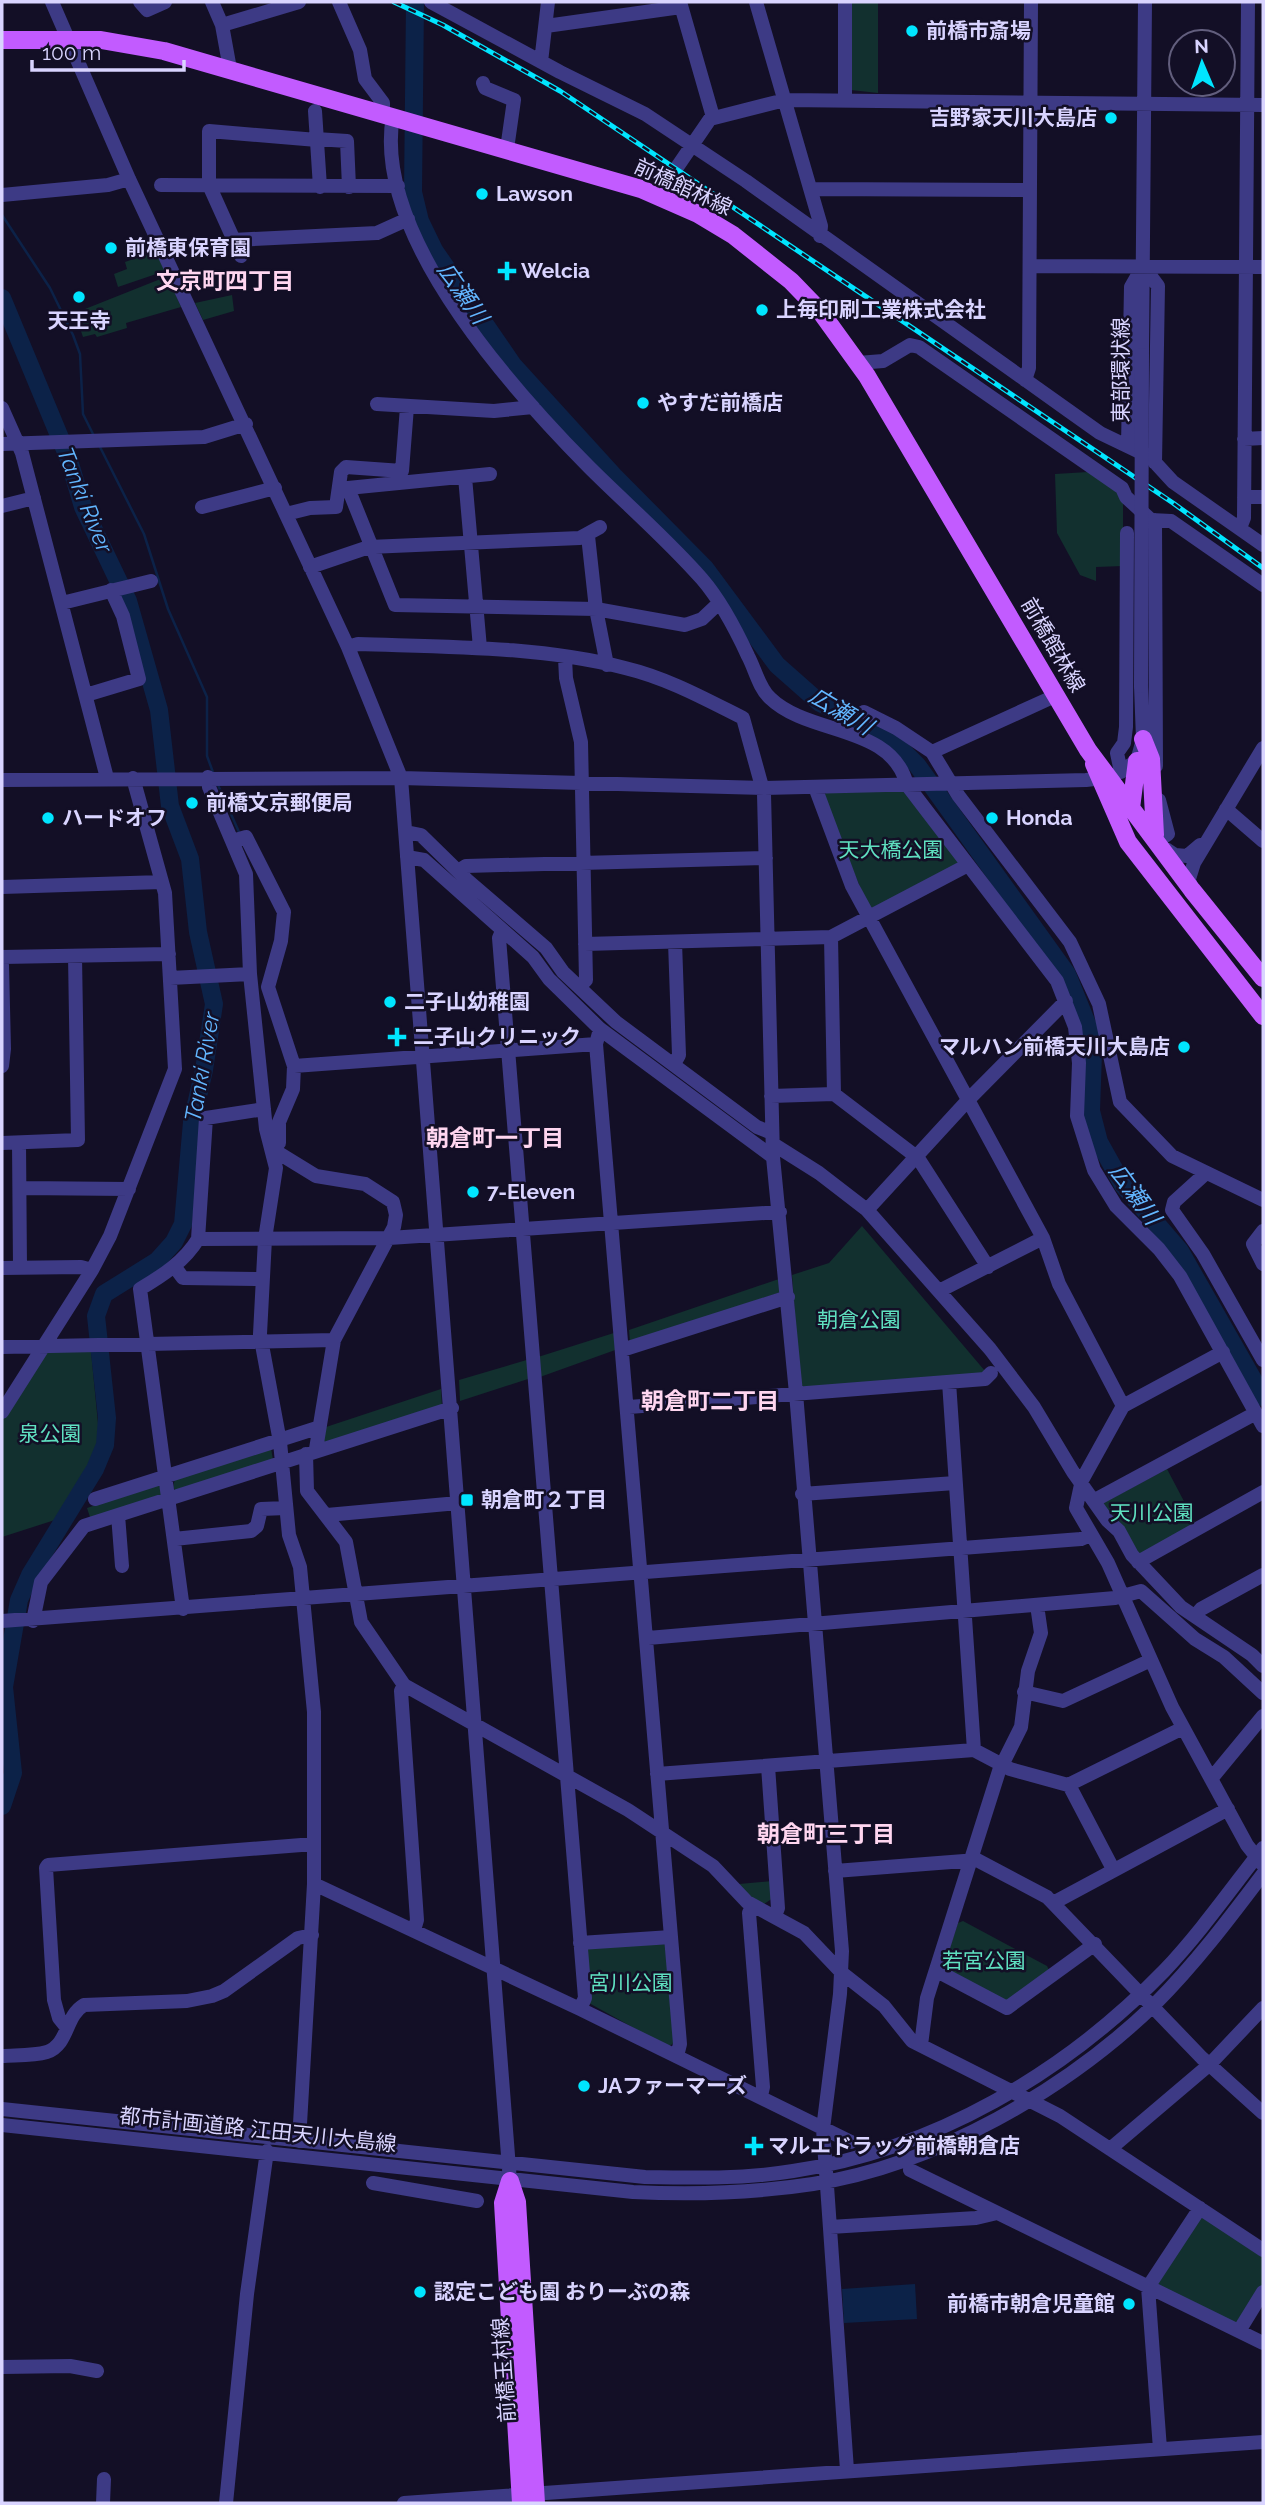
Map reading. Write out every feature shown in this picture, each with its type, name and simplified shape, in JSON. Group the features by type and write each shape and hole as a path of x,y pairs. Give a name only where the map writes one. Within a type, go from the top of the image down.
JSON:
{"main road":[{"name":"前橋館林線","path":"2,40 128,43 230,69 507,149 658,195 718,225 771,263 820,311 858,363 1105,777 1131,805 1192,890 1263,978"},
{"path":"1143,739 1151,759 1152,822 1159,842"},
{"path":"1137,761 1131,805 1134,837 1175,900"},
{"name":"前橋館林線","path":"1105,777 1128,842 1263,1016"},
{"name":"前橋玉村線","path":"510,2172 517,2202 528,2500"}],"street":[{"path":"52,2 129,179 246,424 348,647 401,778 510,2172"},
{"path":"140,2 147,10 165,2"},
{"path":"212,2 222,26 230,69"},
{"path":"222,26 299,2"},
{"path":"340,2 360,50 365,79 394,117 391,156 398,186 420,249 441,285 533,407 703,580 719,603 771,699 813,724 860,737 885,751 900,764 968,865 1049,970 1066,1001 1077,1040 1078,1126 1094,1170 1116,1206 1174,1267 1263,1426"},
{"path":"430,2 645,114 1100,433 1128,445 1155,463 1173,482 1263,545"},
{"path":"541,62 548,2"},
{"path":"757,2 821,226 820,236"},
{"path":"845,2 845,99"},
{"path":"1025,380 1029,368 1031,2"},
{"name":"東部環状線","path":"1137,761 1143,739 1141,686 1145,2"},
{"path":"1240,528 1244,518 1248,2"},
{"path":"546,26 680,4 713,117"},
{"path":"483,83 485,88 519,101 507,149"},
{"path":"658,195 713,117 786,100 1263,105"},
{"path":"315,111 320,187"},
{"path":"241,256 209,185 209,131 347,141 349,187"},
{"path":"2,195 108,186 129,179"},
{"path":"161,185 398,186"},
{"path":"811,189 1030,190"},
{"path":"233,240 377,233 408,219"},
{"path":"1030,266 1263,267"},
{"path":"1128,445 1130,287 1143,266"},
{"path":"1143,266 1158,286 1155,463"},
{"path":"858,363 883,361 910,345 919,347 1122,488 1126,497 1151,520 1171,521 1263,585"},
{"path":"377,404 494,411 533,407"},
{"path":"286,514 310,508 336,507 341,472 346,467 402,471 407,407"},
{"path":"2,408 19,443 107,778"},
{"path":"2,444 204,437 246,424"},
{"path":"1244,439 1263,439"},
{"path":"490,474 348,488 369,547 395,605 596,609 685,625 702,619 719,603"},
{"path":"465,477 480,648"},
{"path":"202,507 275,488"},
{"path":"1244,497 1263,497"},
{"path":"2,506 34,498"},
{"path":"1155,520 1156,777 1168,834 1159,842 1187,856 1208,837"},
{"path":"310,567 369,547 594,532 596,609 607,665"},
{"path":"1105,777 1124,743 1126,727 1127,533"},
{"path":"62,603 151,581"},
{"path":"86,695 139,679 123,616 111,590"},
{"path":"348,647 358,644 480,648 607,665 663,680 743,718 764,788 773,1145 788,1297 842,1973 823,2129 847,2470"},
{"path":"565,658 565,678 580,734 586,980 580,986"},
{"path":"932,752 1055,696"},
{"path":"864,712 896,728 932,752 949,784 1076,952 1099,1004 1120,1102 1168,1152 1263,1200"},
{"path":"1192,890 1189,874 1208,837 1263,748"},
{"path":"2,780 401,778 764,788 1105,777 1137,761"},
{"path":"208,777 246,874 250,974 264,1109 274,1133"},
{"path":"2,1412 92,1270 110,1236 175,1069 162,882 133,778"},
{"path":"816,787 852,886 1043,1238 1059,1284 1123,1406"},
{"path":"1226,809 1263,841"},
{"path":"406,832 421,835 546,948 563,972 616,1022 757,1127 773,1145"},
{"path":"232,841 246,837 283,907 281,941 268,992 294,1066 294,1083 274,1133 272,1149 276,1168 265,1239 262,1342 280,1442 289,1535 300,1567 305,1600 314,1718 314,1884 299,2141"},
{"path":"407,857 424,860 533,957 549,979 600,1029 819,1173 867,1210 990,1349 1034,1407 1073,1472 1082,1480 1138,1562 1175,1602 1263,1666"},
{"path":"458,871 466,866 766,859"},
{"path":"585,944 831,937 968,865"},
{"path":"2,887 162,882"},
{"path":"502,931 499,937 585,1998 580,2009"},
{"path":"831,937 834,1094"},
{"path":"674,1064 678,1055 675,942"},
{"path":"2,957 169,954"},
{"path":"2,1143 73,1142 79,1137 75,956"},
{"path":"2,965 5,1049 2,1066"},
{"path":"170,978 250,974"},
{"path":"867,1210 1066,1001"},
{"path":"600,1029 596,1044 648,1638 680,2044 677,2056"},
{"path":"294,1066 596,1044"},
{"path":"771,1096 834,1094 918,1158 988,1267"},
{"path":"183,1609 140,1289 174,1266 191,1251 198,1239 206,1118 264,1109"},
{"path":"19,1143 20,1268"},
{"path":"272,1149 316,1176 365,1184 391,1199 396,1219 389,1238 334,1340 324,1412 311,1452 306,1487 346,1542 361,1622 404,1685 476,1723 663,1832 713,1866 753,1905 804,1933 842,1973 884,2007 908,2038 1031,2099 1263,2250"},
{"path":"1206,1172 1174,1202 1172,1210 1203,1254 1263,1360"},
{"path":"19,1188 129,1189"},
{"path":"198,1239 389,1238 780,1212"},
{"path":"1263,1231 1253,1244 1263,1264"},
{"path":"939,1291 1043,1238"},
{"path":"174,1266 183,1278 262,1279"},
{"path":"2,1268 81,1267 92,1270"},
{"path":"622,1350 788,1297"},
{"path":"2,1347 334,1340"},
{"path":"510,2172 698,2178 791,2172 825,2165 926,2133 1012,2091 1063,2058 1141,1994 1189,1943 1261,1856 1228,1809 1183,1728 1150,1660 1124,1597 1076,1508 1082,1480 1123,1406 1223,1352"},
{"path":"629,1407 985,1379 991,1373"},
{"path":"949,1382 974,1751"},
{"path":"16,1622 80,1529 282,1461 452,1408"},
{"path":"1095,1500 1256,1413"},
{"path":"95,1499 317,1428"},
{"path":"802,1494 955,1483"},
{"path":"1138,1562 1263,1492"},
{"path":"327,1515 458,1503"},
{"path":"174,1539 251,1531 257,1526 261,1509 286,1508"},
{"path":"118,1515 122,1566"},
{"path":"16,1622 809,1562 1081,1539 1090,1535"},
{"path":"1195,1616 1201,1609 1263,1575"},
{"path":"648,1638 1124,1597 1138,1592 1146,1593 1181,1627 1224,1657 1263,1693"},
{"path":"920,2045 927,1998 1002,1765 1021,1727 1024,1692 1041,1633 1037,1605"},
{"path":"1024,1692 1063,1701 1150,1660"},
{"path":"404,1685 401,1691 418,1920 414,1930"},
{"path":"1211,1779 1263,1716"},
{"path":"657,1774 974,1751 1002,1765 1069,1784 1183,1728"},
{"path":"768,1766 778,1908 775,1916"},
{"path":"1069,1784 1113,1869"},
{"path":"1055,1902 1228,1809"},
{"path":"67,2028 61,2023 54,2000 46,1868 48,1865 314,1844"},
{"path":"835,1871 972,1860 982,1862 1055,1902 1209,2065 1263,2113"},
{"path":"510,2172 664,2194 738,2192 827,2181 879,2167 937,2146 1031,2099 1087,2061 1152,2006 1200,1954 1263,1874"},
{"path":"314,1884 580,2009 851,2142"},
{"path":"753,1905 749,1913 763,2087 761,2096"},
{"path":"2,2056 47,2052 60,2043 73,2014 84,2005 187,2001 220,1993 298,1938 312,1936"},
{"path":"580,1944 671,1937"},
{"path":"937,1971 1007,2008 1094,1944"},
{"path":"1110,2148 1209,2065 1263,2008"},
{"name":"都市計画道路 江田天川大島線","path":"2,2109 299,2141 510,2172"},
{"name":"都市計画道路 江田天川大島線","path":"2,2125 413,2168 510,2172"},
{"path":"226,2503 247,2294 267,2151"},
{"path":"411,2190 413,2168"},
{"path":"910,2170 1263,2343"},
{"path":"373,2183 477,2201"},
{"path":"1160,2449 1148,2287 1200,2208"},
{"path":"830,2227 976,2218 997,2213"},
{"path":"1238,2331 1263,2292"},
{"path":"2,2367 70,2366 97,2371"},
{"path":"404,2503 528,2500 847,2470 1263,2442"},
{"path":"103,2503 104,2479"}],"green space":[{"path":"852,2 878,2 878,93 851,90"},
{"path":"156,251 165,271 118,287 114,274 127,269 125,262"},
{"path":"168,276 181,307 126,323 127,328 97,337 95,334 83,337 75,313"},
{"path":"232,295 234,311 203,320 195,303"},
{"path":"1088,472 1120,494 1123,500 1123,566 1096,567 1096,581 1080,575 1057,533 1055,474"},
{"name":"天大橋公園","path":"903,791 958,861 957,867 875,910 869,908 822,797 827,792"},
{"name":"朝倉公園","path":"862,1226 985,1371 981,1374 804,1388 800,1383 792,1275 829,1263"},
{"path":"779,1279 781,1292 630,1343 629,1330"},
{"path":"617,1332 618,1349 540,1377 538,1357"},
{"name":"泉公園","path":"44,1351 91,1351 99,1434 95,1455 58,1519 2,1537 2,1420"},
{"path":"530,1359 531,1378 460,1401 459,1380"},
{"path":"441,1389 442,1407 322,1445 323,1428"},
{"path":"271,1448 273,1460 178,1492 173,1488 175,1478"},
{"name":"天川公園","path":"1167,1469 1197,1526 1142,1557 1102,1508 1103,1503"},
{"path":"158,1484 163,1493 159,1497 91,1520 87,1508"},
{"path":"772,1881 773,1898 764,1904 752,1900 739,1884"},
{"name":"若宮公園","path":"963,1921 1047,1966 1049,1970 1011,2000 1004,2001 946,1971 944,1965 958,1923"},
{"name":"宮川公園","path":"667,1944 675,2042 668,2047 589,2003 586,1950 589,1946"},
{"path":"1201,2212 1263,2254 1263,2285 1237,2326 1153,2285"}],"water":[{"path":"915,2284 917,2319 844,2323 842,2289"}],"waterway":[{"name":"広瀬川","path":"415,2 413,192 420,221 434,250 513,365 614,476 705,568 777,665 820,703 873,729 896,744 917,765 1067,974 1090,1031 1093,1053 1091,1111 1099,1142 1123,1185 1180,1251 1263,1397"},
{"path":"2,215 50,288 73,335 80,354 83,414 94,436"},
{"name":"Tanki River","path":"2,298 68,457 83,507 128,601 159,710 170,806 190,859 198,932 214,1004 204,1070 192,1122 183,1224 174,1242 157,1261 104,1294 96,1316 107,1418 105,1445 95,1469 30,1575 19,1600 4,1687 13,1773 2,1806"},
{"path":"99,445 144,534 168,609 207,697 207,756 214,775"},
{"path":"218,785 239,832"}],"railway":[{"path":"394,2 443,25 560,91 1173,503 1263,568"}],"place":[{"name":"前橋市斎場","path":"912,31"},
{"name":"吉野家天川大島店","path":"1111,118"},
{"name":"Lawson","path":"482,194"},
{"name":"前橋東保育園","path":"111,248"},
{"name":"Welcia","path":"507,271"},
{"name":"天王寺","path":"79,297"},
{"name":"上毎印刷工業株式会社","path":"762,310"},
{"name":"やすだ前橋店","path":"643,403"},
{"name":"前橋文京郵便局","path":"192,803"},
{"name":"ハードオフ","path":"48,818"},
{"name":"Honda","path":"992,818"},
{"name":"二子山幼稚園","path":"390,1002"},
{"name":"二子山クリニック","path":"397,1037"},
{"name":"マルハン前橋天川大島店","path":"1184,1047"},
{"name":"7-Eleven","path":"473,1192"},
{"name":"朝倉町２丁目","path":"467,1500"},
{"name":"JAファーマーズ","path":"584,2086"},
{"name":"マルエドラッグ前橋朝倉店","path":"754,2146"},
{"name":"認定こども園 おりーぶの森","path":"420,2292"},
{"name":"前橋市朝倉児童館","path":"1129,2304"}],"district":[{"name":"文京町四丁目","path":"225,281"},
{"name":"朝倉町一丁目","path":"495,1138"},
{"name":"朝倉町二丁目","path":"710,1401"},
{"name":"朝倉町三丁目","path":"826,1834"}]}
